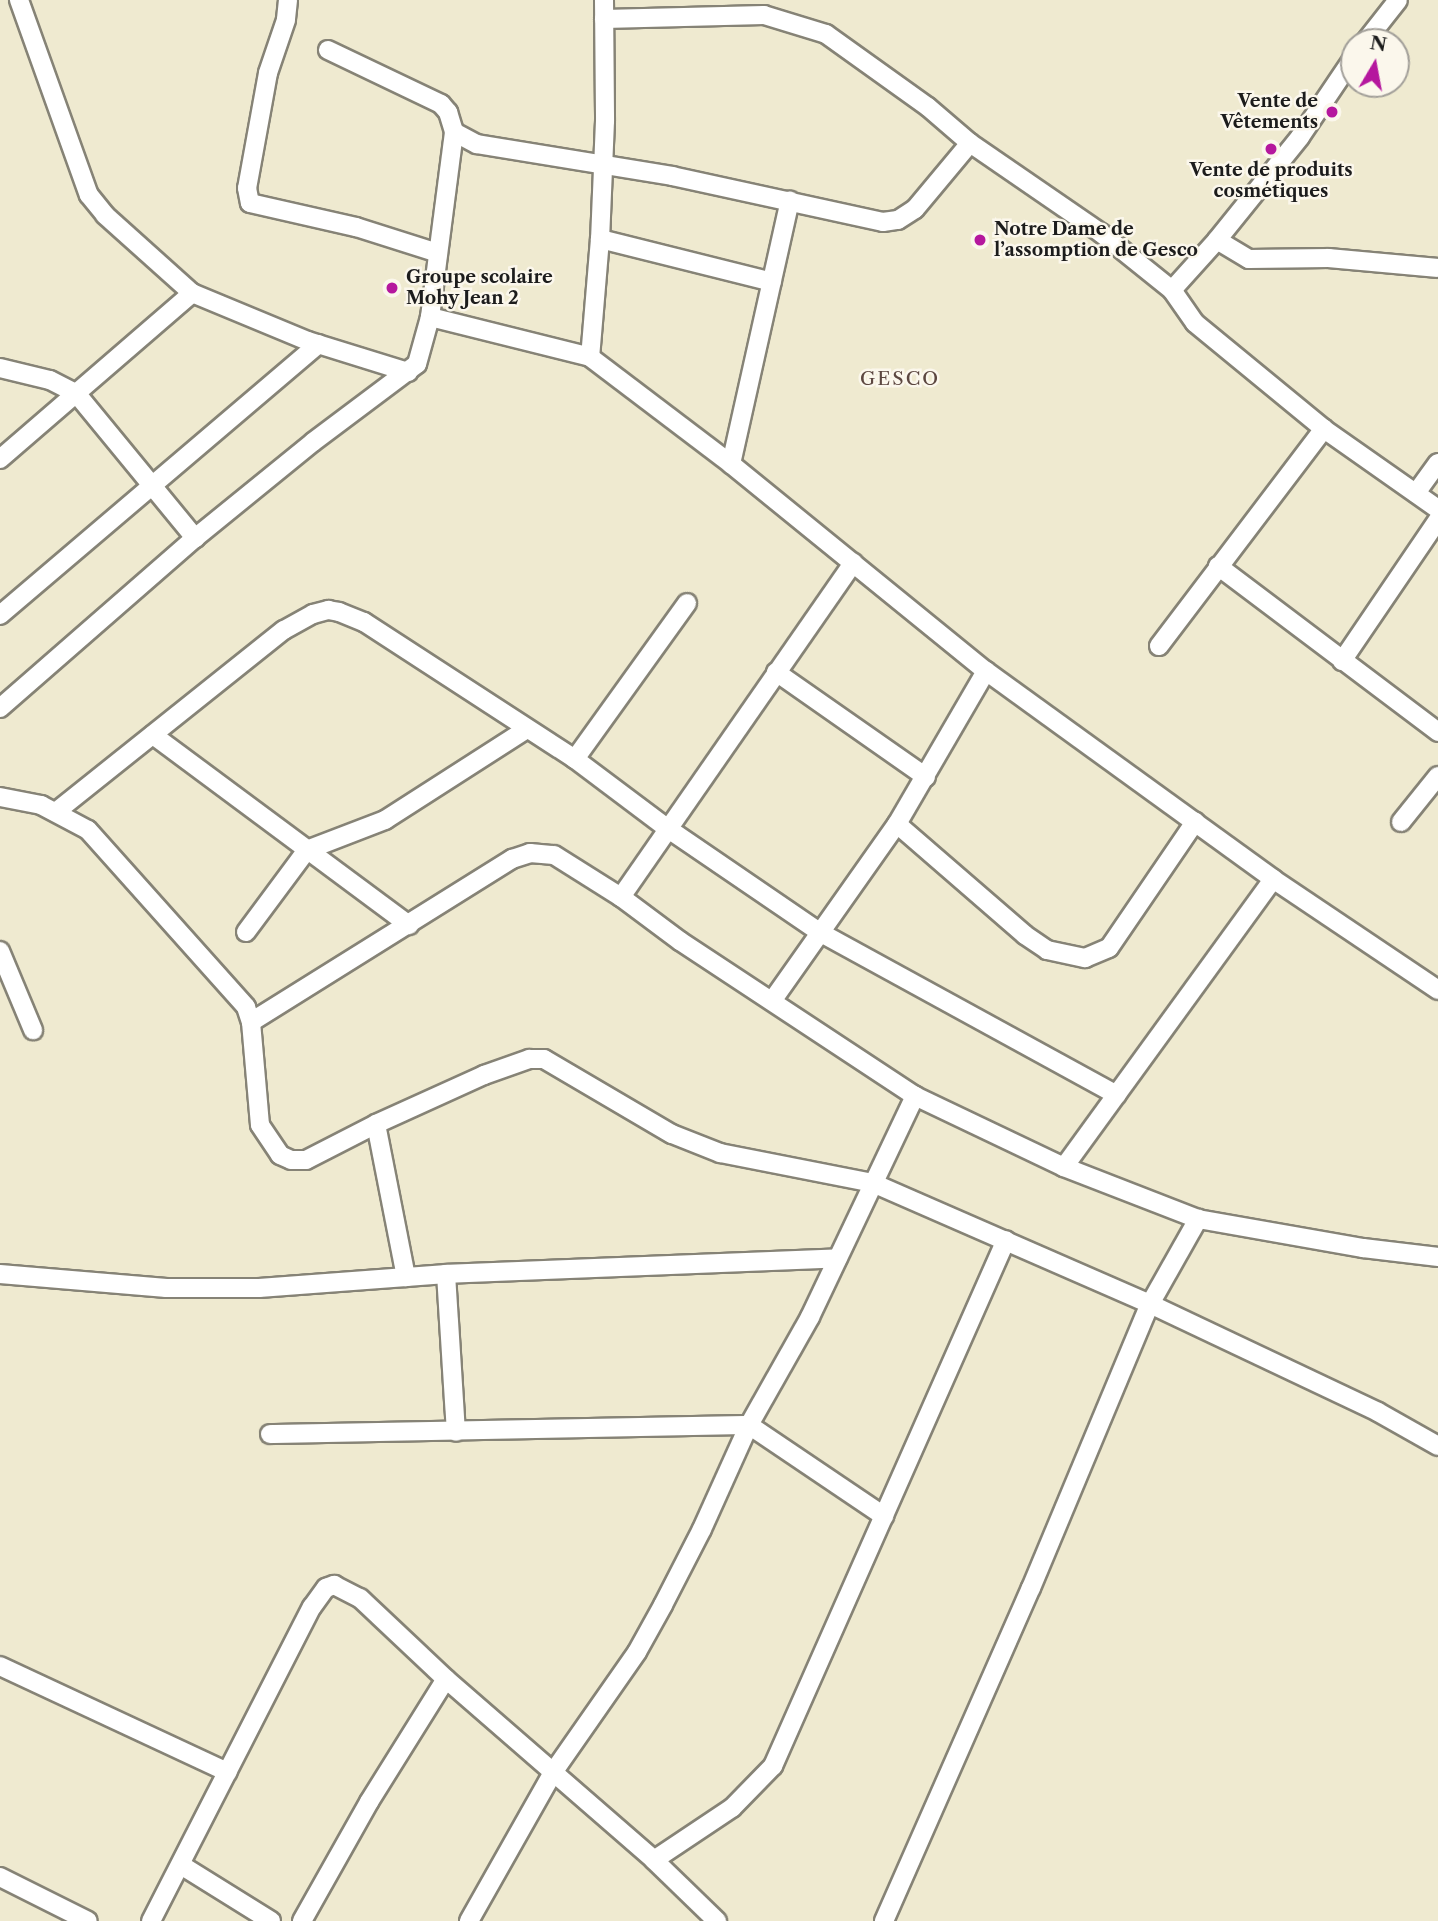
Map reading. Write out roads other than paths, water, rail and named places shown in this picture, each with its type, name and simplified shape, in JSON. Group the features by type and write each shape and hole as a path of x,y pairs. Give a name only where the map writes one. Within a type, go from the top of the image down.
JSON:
{"street":[{"path":"19,0 89,195 112,222 192,293 318,344 408,372"},
{"path":"288,0 286,20 268,73 247,188 250,203 356,227 438,253"},
{"path":"590,356 600,239 607,84 604,0"},
{"path":"1376,28 1398,0"},
{"path":"604,19 764,15 827,34 928,107 970,143 1101,233 1172,290 1195,323 1324,429 1438,509"},
{"path":"0,708 195,538 313,442 417,364 430,317 454,132 448,112 441,104 328,50"},
{"path":"1172,290 1217,240 1300,137 1340,78"},
{"path":"454,132 477,144 603,163 883,222 898,220 915,209 970,143"},
{"path":"732,464 790,201"},
{"path":"600,239 772,282"},
{"path":"1217,240 1233,253 1249,259 1329,258 1438,268"},
{"path":"0,460 192,293"},
{"path":"430,317 590,356 732,464 986,671 1273,878 1438,989"},
{"path":"0,615 154,487 318,344"},
{"path":"0,368 51,380 76,393 195,538"},
{"path":"1159,646 1324,429"},
{"path":"1416,493 1438,463"},
{"path":"1342,661 1438,520"},
{"path":"621,897 853,563"},
{"path":"1218,566 1438,732"},
{"path":"575,759 687,603"},
{"path":"57,811 284,630 313,614 328,610 364,622 575,759 667,828 821,933 1117,1095"},
{"path":"772,1001 897,824 986,671"},
{"path":"775,672 926,777"},
{"path":"246,932 307,850 385,820 527,729"},
{"path":"153,735 409,925"},
{"path":"1401,822 1438,776"},
{"path":"0,797 41,804 88,830 241,1001 251,1022 257,1111 267,1139 280,1154 291,1160 306,1160 376,1124 484,1075 528,1059 544,1059 646,1120 694,1143 752,1160 873,1183 1150,1304 1378,1412 1438,1446"},
{"path":"897,824 1025,935 1047,950 1085,958 1109,948 1195,822"},
{"path":"251,1022 512,859 530,853 554,855 621,897 680,941 915,1096 1064,1167 1198,1219 1363,1248 1438,1257"},
{"path":"1064,1167 1273,878"},
{"path":"0,951 33,1030"},
{"path":"469,1921 554,1771 637,1652 702,1529 749,1425 810,1317 915,1096"},
{"path":"376,1124 406,1277"},
{"path":"884,1921 1031,1588 1150,1304 1198,1219"},
{"path":"654,1860 732,1808 773,1766 1006,1240"},
{"path":"0,1274 215,1289 446,1274 838,1258"},
{"path":"446,1274 456,1432"},
{"path":"270,1434 749,1425 884,1516"},
{"path":"151,1921 312,1606 326,1588 341,1586 360,1598 446,1679 654,1860 717,1921"},
{"path":"0,1666 227,1772"},
{"path":"302,1921 369,1802 446,1679"},
{"path":"181,1865 271,1921"},
{"path":"0,1877 88,1921"}],"place":[{"name":"Vente de Vêtements","path":"1332,112"},
{"name":"Vente de produits cosmétiques","path":"1271,149"},
{"name":"Notre Dame de l’assomption de Gesco","path":"980,240"},
{"name":"Groupe scolaire Mohy Jean 2","path":"392,288"}],"district":[{"name":"GESCO","path":"900,379"}]}
